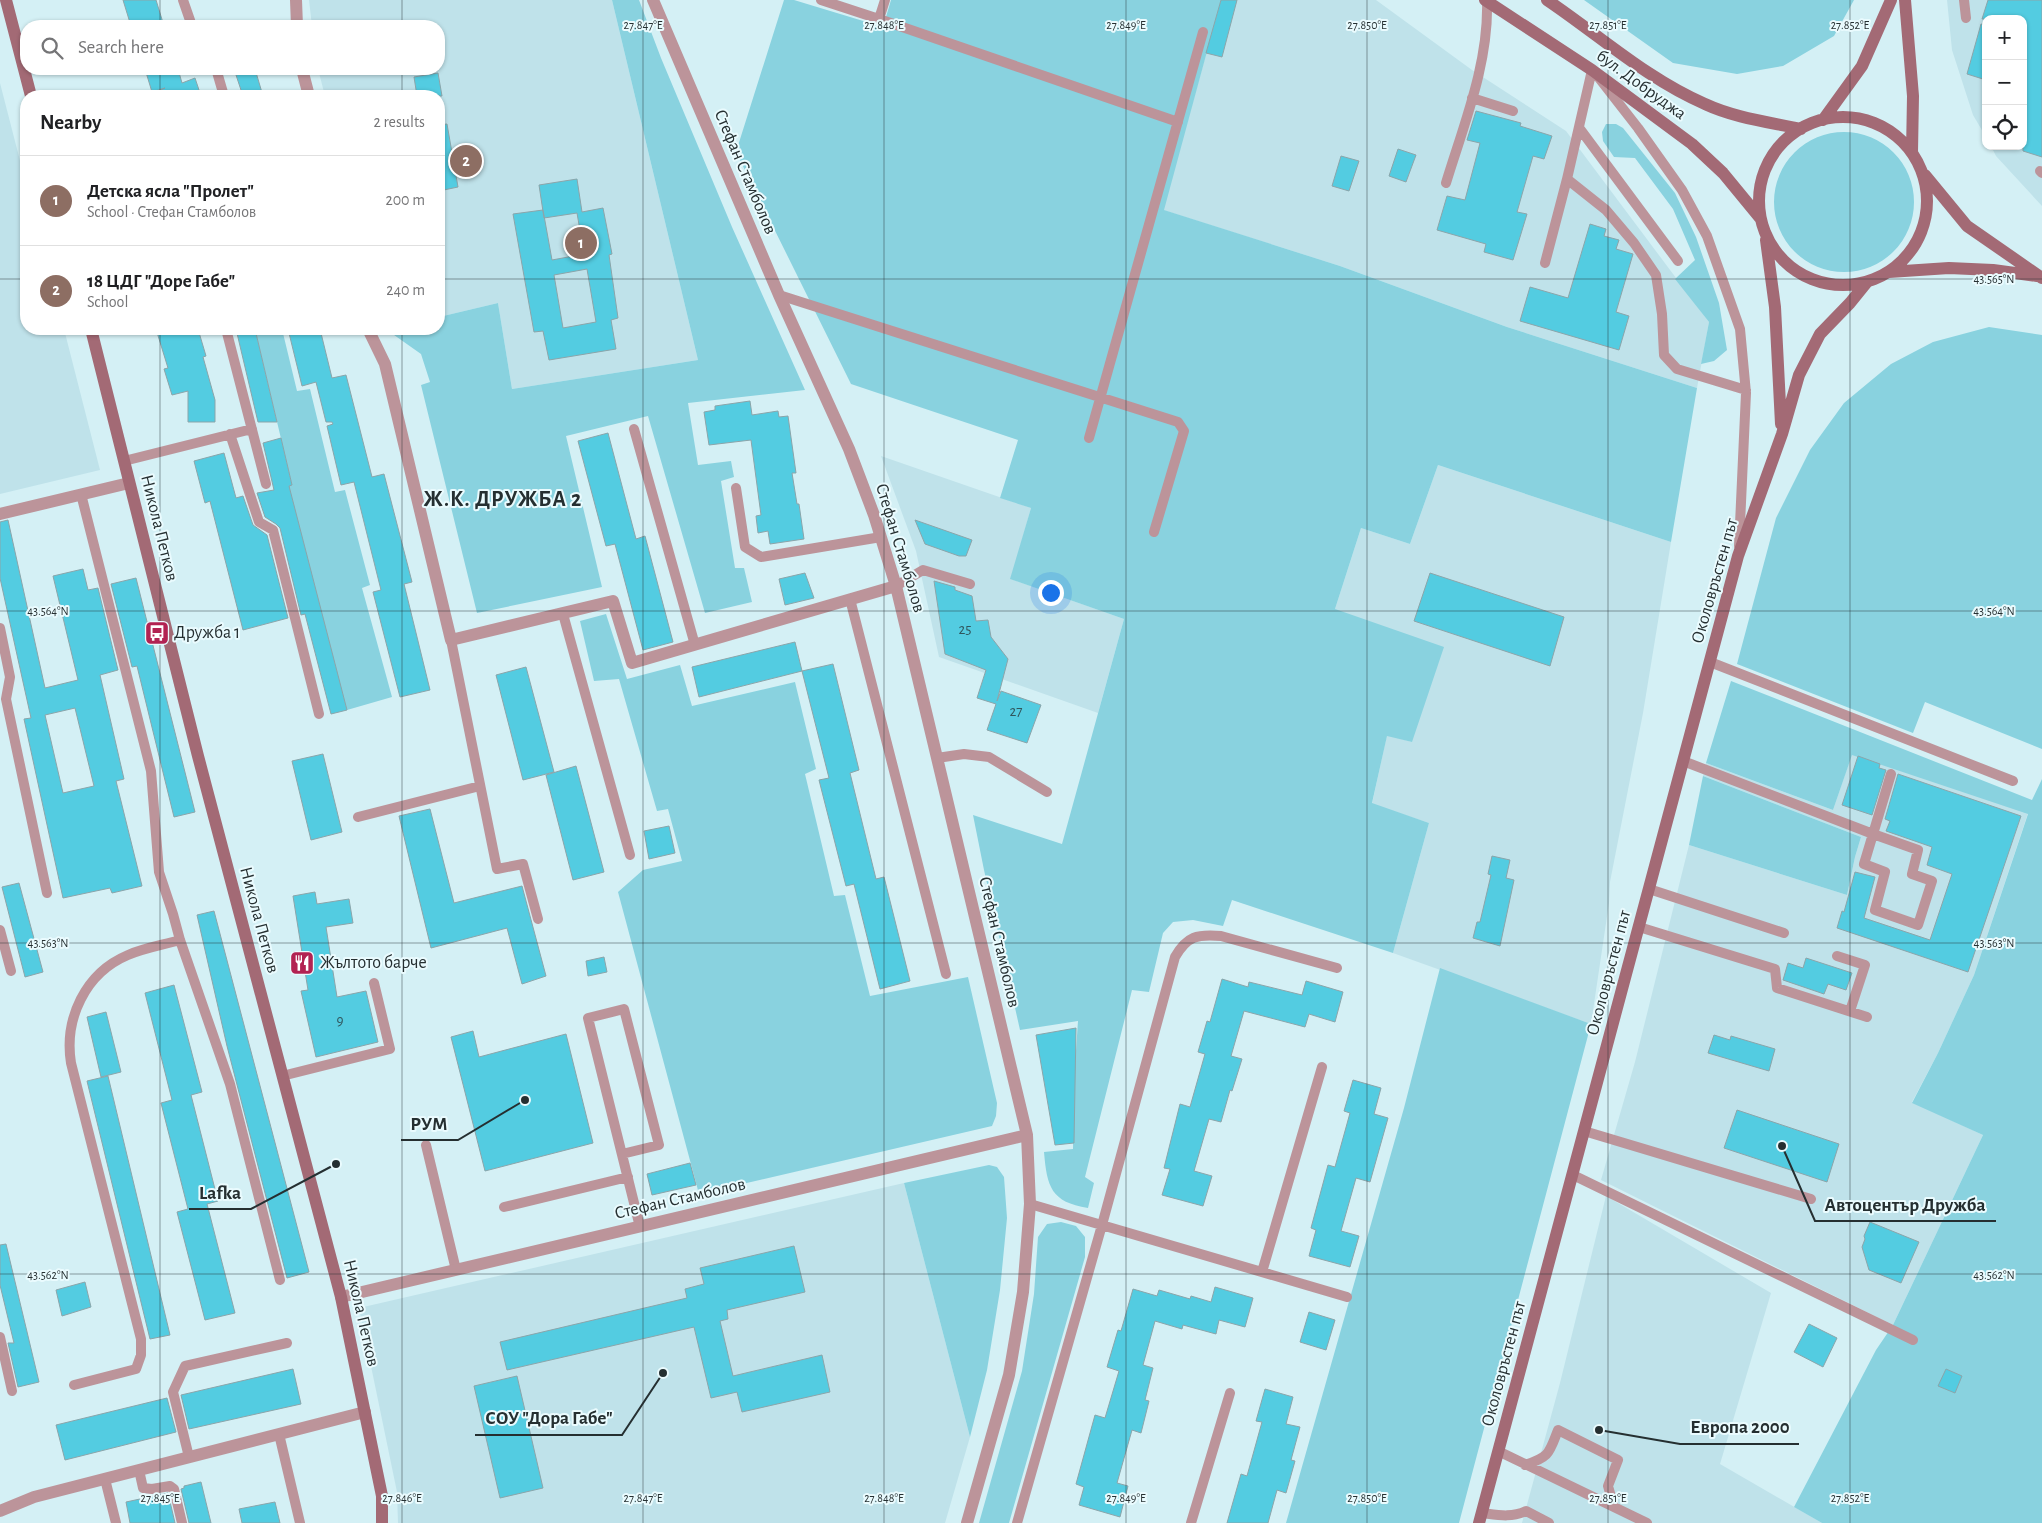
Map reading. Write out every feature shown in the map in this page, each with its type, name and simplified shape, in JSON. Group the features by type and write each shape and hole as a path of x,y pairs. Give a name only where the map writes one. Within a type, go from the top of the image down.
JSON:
{"main road":[{"path":"6,0 20,54"},
{"name":"бул. Добруджа","path":"1486,0 1592,70 1692,144 1723,173 1760,218"},
{"name":"бул. Добруджа","path":"1547,0 1662,82 1706,105 1752,119 1801,129"},
{"path":"1822,120 1862,66 1891,0"},
{"path":"1906,0 1913,96 1912,152"},
{"path":"26,75 29,90"},
{"path":"1921,169 1926,188 1927,207 1924,226 1916,244 1904,260 1889,272 1867,282 1832,285 1815,281 1799,274 1785,263 1774,250 1765,234 1760,218 1759,192 1766,167 1781,145 1801,129 1822,120 1846,118 1869,122 1884,128 1897,137 1912,152 1921,169 1967,226 2041,277"},
{"name":"Околовръстен път","path":"1765,234 1775,307 1782,434"},
{"path":"1889,272 1949,268 1993,270 2041,277"},
{"name":"Околовръстен път","path":"1481,1518 1738,556 1782,434 1799,375 1820,334 1867,282"},
{"name":"Никола Петков","path":"92,335 198,756 341,1297 382,1496 382,1523"}],"street":[{"path":"296,0 297,20"},
{"name":"Стефан Стамболов","path":"653,0 779,295 849,449 881,537 896,586 1027,1135 1030,1204 1023,1292 1009,1375 967,1523"},
{"path":"304,75 307,90"},
{"path":"371,335 385,364 451,640 613,601 632,664 896,586"},
{"path":"0,514 129,483"},
{"name":"Стефан Стамболов","path":"341,1297 1027,1135"},
{"path":"0,1511 34,1496 364,1412"}],"lane":[{"path":"183,0 190,20"},
{"path":"821,0 1178,122"},
{"path":"879,19 884,0"},
{"path":"1446,183 1472,98 1486,40 1486,0"},
{"path":"1964,0 1966,18"},
{"path":"1089,438 1202,32"},
{"path":"1545,262 1580,129 1592,70"},
{"path":"1592,70 1638,128 1682,190 1707,236 1740,329 1746,390 1738,556"},
{"path":"218,75 222,90"},
{"path":"1472,98 1513,111"},
{"path":"1580,129 1678,261"},
{"path":"1567,179 1606,210 1634,243 1656,276 1662,314 1664,355 1677,369 1746,390"},
{"path":"779,295 1100,399 1178,422 1184,431 1154,532"},
{"path":"228,335 266,484"},
{"path":"124,461 252,429"},
{"path":"634,430 695,645"},
{"path":"230,434 259,522 273,530 319,714"},
{"path":"736,488 745,547 761,557 881,537"},
{"path":"81,494 151,771 159,872 180,940 230,1084 280,1280"},
{"path":"896,586 923,570 970,584"},
{"path":"850,599 946,974"},
{"path":"563,614 630,855"},
{"path":"0,628 10,677 6,699 47,893"},
{"path":"451,640 497,869 523,864 538,919"},
{"path":"1710,662 2013,781"},
{"path":"937,758 964,754 989,757 1047,792"},
{"path":"1683,761 1873,834 1918,850 1912,874 1932,880 1918,925 1875,910 1885,872 1864,864 1873,834 1891,774"},
{"path":"358,817 480,786"},
{"path":"1649,889 1784,933"},
{"path":"1639,927 1774,969 1777,988 1867,1017"},
{"path":"0,930 11,971"},
{"path":"1017,1523 1102,1225 1175,957 1183,943 1194,937 1207,935 1221,936 1337,968"},
{"path":"74,1385 136,1369 141,1356 141,1339 71,1063 68,1048 72,1017 86,989 108,966 128,955 180,940"},
{"path":"1837,956 1865,966 1850,1011"},
{"path":"282,1076 390,1049 374,983"},
{"path":"622,1154 659,1145 624,1009 588,1018 640,1227"},
{"path":"1262,1272 1322,1067"},
{"path":"1584,1131 1811,1199"},
{"path":"426,1145 456,1270"},
{"path":"1573,1175 1913,1340"},
{"path":"504,1207 628,1177"},
{"path":"1030,1204 1347,1297"},
{"path":"0,1337 12,1391"},
{"path":"189,1457 173,1392 185,1366 287,1342"},
{"path":"1191,1523 1230,1393"},
{"path":"1525,1465 1538,1461 1548,1454 1558,1430 1618,1460 1608,1486 1614,1507"},
{"path":"279,1434 300,1523"},
{"path":"1498,1451 1647,1523"},
{"path":"139,1470 144,1488 152,1489 170,1486 174,1489 182,1523"},
{"path":"105,1479 116,1523"},
{"path":"1481,1518 1516,1516 1526,1512 1549,1523"}],"shaded area":[{"path":"309,0 612,0 698,360 512,389 498,303 445,316 445,90 323,90 320,75 445,75 445,20 311,20"},
{"path":"612,0 639,0 661,58 732,227 805,390 688,403 698,465 731,461 734,477 721,481 735,568 744,568 752,602 705,613 648,416 566,436 602,587 477,613 421,385 430,382 421,354 394,335 445,335 445,316 498,303 512,389 698,360"},
{"path":"784,0 794,0 883,27 891,0 1221,0 1164,210 1340,266 1507,327 1697,388 1671,542 1438,465 1410,544 1361,528 1335,609 1444,647 1412,742 1387,736 1372,803 1429,823 1393,953 1232,900 1223,926 1193,920 1173,922 1163,933 1149,992 1132,990 1085,1177 1094,1183 1088,1208 1066,1202 1053,1191 1049,1184 1044,1152 1073,1149 1074,1080 1078,1021 1020,1030 973,815 1062,844 1124,619 1010,579 1031,508 1000,498 1018,440 851,384 736,152"},
{"path":"1221,0 1376,0 1472,70 1566,131 1709,322 1697,388 1507,327 1340,266 1163,210"},
{"path":"1584,0 1854,0 1834,36 1783,66 1737,74 1673,63"},
{"path":"1947,0 2042,0 2042,206 1996,156 1993,150 2027,150 2027,15 1982,15 1982,130 1973,115 1952,50"},
{"path":"0,83 20,161 20,335 66,335 100,470 0,494"},
{"path":"1606,124 1616,124 1623,128 1675,193 1696,237 1719,303 1727,350 1714,361 1701,364 1709,322 1675,279 1695,260 1673,209 1635,158 1614,157 1603,141 1602,132"},
{"path":"1844,132 1871,138 1883,144 1893,153 1902,163 1908,175 1914,202 1908,229 1902,241 1893,251 1883,260 1871,266 1844,272 1817,266 1805,260 1795,251 1786,241 1780,229 1774,202 1780,175 1786,163 1795,153 1805,144 1817,138"},
{"path":"1989,327 2042,335 2042,749 1925,702 1913,733 1737,664 1776,518 1810,450 1844,403 1891,364 1933,342"},
{"path":"256,335 283,335 297,391 310,389 335,492 345,490 370,585 362,588 392,697 347,710 278,512 274,490 292,485"},
{"path":"881,456 1031,508 1011,579 1124,619 1098,713 939,657 916,551"},
{"path":"1438,465 1671,542 1643,713 1610,882 1609,903 1591,1024 1393,953 1429,823 1372,804 1387,735 1412,742 1335,609 1361,528 1410,544"},
{"path":"606,614 627,679 680,665 692,706 795,682 816,769 805,774 834,896 845,895 870,996 968,977 997,1103 996,1116 992,1126 699,1194 618,892 643,870 682,861 668,809 657,811 619,679 594,681 580,621"},
{"path":"1731,681 2032,800 2042,779 2042,1523 1822,1523 1794,1507 1876,1350 1893,1325 1983,1135 1912,1103 1938,1053 1974,975 2028,814 1852,755 1833,810 1706,763"},
{"path":"1852,754 2028,813 1974,975 1938,1053 1912,1102 1983,1135 1893,1325 1601,1180 1635,1062 1689,845 1847,895 1861,837 1703,776 1706,763 1833,810"},
{"path":"1703,776 1861,837 1847,895 1689,845"},
{"path":"1440,968 1591,1024 1459,1523 1286,1523 1404,1108"},
{"path":"989,1165 997,1167 1004,1177 1007,1218 1000,1290 987,1370 970,1437 904,1183"},
{"path":"904,1183 970,1437 945,1523 398,1523 397,1492 359,1308"},
{"path":"1606,1196 1771,1293 1720,1464 1822,1523 1522,1523 1560,1383"},
{"path":"1061,1222 1076,1226 1085,1237 1085,1257 1009,1523 979,1523 1022,1371 1034,1294 1038,1237 1047,1224"}],"building":[{"path":"123,0 156,0 162,20 129,20"},
{"path":"1221,0 1237,0 1222,57 1206,53"},
{"path":"1988,0 2042,0 2042,157 2023,151 2027,150 2027,15 1983,15"},
{"path":"1981,24 1982,24 1982,79 1967,74"},
{"path":"147,75 180,75 182,83 195,78 199,90 160,90 165,88 151,90"},
{"path":"236,75 257,75 261,90 241,90"},
{"path":"438,75 441,90 416,90 414,77"},
{"path":"1476,111 1521,123 1520,126 1552,136 1544,159 1533,156 1517,212 1527,214 1513,260 1484,252 1486,244 1437,230 1447,196 1465,200 1480,143 1467,140"},
{"path":"445,124 447,124 458,187 445,190"},
{"path":"1398,149 1416,155 1406,182 1389,176"},
{"path":"1341,156 1359,161 1349,191 1332,186"},
{"path":"577,179 582,212 603,208 612,254 609,255 618,318 611,320 616,349 549,360 543,331 534,332 513,214 543,210 539,185","holes":["577,213 584,254 552,260 544,218","587,269 596,322 563,328 554,275"]},
{"path":"1590,224 1606,229 1604,236 1619,240 1616,249 1633,254 1616,312 1629,316 1619,350 1520,321 1530,287 1568,298"},
{"path":"158,335 200,335 206,356 203,357 215,400 215,422 188,422 188,391 172,395 164,369 168,368"},
{"path":"237,335 256,335 277,422 258,422"},
{"path":"289,335 321,335 332,378 346,375 372,477 384,474 412,582 404,584 430,690 400,697 373,592 381,590 354,482 341,485 327,426 333,424 332,422 326,422 316,382 302,386"},
{"path":"750,401 752,415 778,411 779,417 788,416 796,473 792,473 804,539 770,544 768,531 758,533 756,516 761,515 751,440 709,445 704,412 715,410 715,406"},
{"path":"608,433 636,539 645,536 673,642 643,650 615,544 606,546 578,441"},
{"path":"281,438 292,485 289,486 347,710 331,714 305,614 301,615 280,528 265,517 257,493 274,490 263,443"},
{"path":"224,453 236,498 243,496 253,525 267,535 288,618 243,630 210,501 205,503 194,461"},
{"path":"8,520 45,688 78,680 53,576 83,569 88,590 98,588 118,670 100,675 124,779 116,781 142,886 112,893 110,888 63,898 24,719 31,718 0,578 0,522","holes":["75,708 94,786 63,793 45,715"]},
{"path":"915,520 972,540 966,556 959,556 925,544"},
{"path":"805,573 814,598 785,605 779,579"},
{"path":"1430,573 1564,617 1550,666 1414,621"},
{"path":"136,578 195,812 174,817 137,666 132,667 111,584"},
{"path":"934,581 955,587 955,590 972,596 976,621 988,620 991,637 1008,659 997,701 1001,691 1041,705 1027,743 987,730 996,704 977,698 986,670 945,654"},
{"path":"795,642 802,671 699,697 692,667"},
{"path":"833,664 859,770 850,773 876,879 884,877 910,981 880,989 854,884 846,886 819,780 829,778 802,671"},
{"path":"526,667 554,772 523,780 496,675"},
{"path":"323,754 342,832 311,840 292,761"},
{"path":"1858,756 1880,764 1879,768 1886,770 1872,815 1842,805"},
{"path":"576,766 604,872 573,880 546,775"},
{"path":"1898,774 2021,816 1968,972 1837,928 1842,911 1844,912 1855,872 1875,877 1864,918 1930,940 1952,874 1927,865 1932,847 1886,831 1890,821 1885,819"},
{"path":"430,809 454,903 522,886 546,976 522,984 507,928 431,948 399,816"},
{"path":"669,826 675,853 649,859 644,831"},
{"path":"1492,856 1510,860 1506,878 1514,880 1500,946 1473,938 1477,922 1480,922 1491,875 1488,874"},
{"path":"19,883 43,972 25,977 2,887"},
{"path":"315,892 317,904 349,899 353,923 326,927 337,997 366,991 378,1042 316,1057 301,991 308,990 293,896"},
{"path":"214,911 309,1272 287,1278 227,1046 197,915"},
{"path":"604,957 607,972 588,976 586,961"},
{"path":"1806,958 1852,973 1846,990 1828,984 1824,994 1783,980 1788,963 1803,968"},
{"path":"1222,979 1248,987 1249,982 1302,995 1306,981 1343,992 1335,1022 1309,1014 1305,1027 1244,1011 1231,1056 1242,1059 1232,1091 1230,1090 1221,1122 1209,1119 1194,1171 1212,1176 1203,1206 1162,1195 1170,1169 1164,1168 1180,1104 1190,1107 1205,1054 1198,1052 1207,1021 1210,1022"},
{"path":"174,985 202,1092 191,1095 218,1201 207,1204 235,1313 205,1320 177,1212 188,1209 161,1103 172,1100 145,993"},
{"path":"106,1012 121,1072 101,1077 87,1017"},
{"path":"1076,1028 1074,1143 1055,1145 1036,1035"},
{"path":"473,1031 479,1057 566,1034 593,1143 485,1171 451,1037"},
{"path":"1714,1035 1730,1040 1731,1036 1775,1049 1769,1071 1708,1053"},
{"path":"108,1076 170,1335 150,1339 87,1081"},
{"path":"1353,1080 1381,1088 1374,1114 1388,1118 1370,1182 1356,1178 1341,1231 1359,1236 1350,1267 1309,1256 1316,1230 1311,1228 1328,1165 1335,1167 1350,1113 1344,1111"},
{"path":"1737,1110 1839,1144 1827,1182 1724,1148"},
{"path":"690,1163 696,1185 652,1195 647,1174"},
{"path":"1870,1222 1919,1242 1901,1283 1869,1270 1862,1247"},
{"path":"6,1244 39,1382 18,1387 8,1343 14,1343 0,1285 0,1245"},
{"path":"794,1246 805,1292 727,1310 728,1319 720,1321 733,1376 822,1355 830,1392 742,1412 737,1392 711,1398 694,1327 507,1370 500,1342 687,1298 685,1289 704,1284 700,1268"},
{"path":"85,1282 91,1307 62,1316 56,1290"},
{"path":"1215,1287 1253,1298 1245,1327 1219,1320 1216,1334 1183,1325 1182,1329 1155,1321 1143,1365 1153,1368 1145,1400 1149,1401 1141,1433 1132,1430 1117,1483 1128,1486 1120,1517 1079,1505 1084,1487 1076,1484 1095,1415 1105,1418 1119,1371 1107,1367 1118,1330 1121,1331 1133,1289 1157,1296 1159,1290 1190,1299 1191,1296 1211,1302"},
{"path":"1309,1312 1335,1320 1326,1350 1300,1342"},
{"path":"1809,1324 1837,1338 1823,1367 1794,1352"},
{"path":"293,1369 301,1404 189,1429 181,1395"},
{"path":"1946,1369 1962,1376 1955,1393 1938,1386"},
{"path":"517,1376 543,1488 500,1498 474,1386"},
{"path":"1265,1389 1293,1397 1286,1424 1300,1427 1291,1460 1295,1461 1286,1493 1277,1490 1268,1523 1227,1523 1241,1474 1247,1476 1262,1422 1256,1421"},
{"path":"167,1398 176,1432 65,1460 56,1425"},
{"path":"201,1482 211,1523 189,1523 181,1489 184,1486"},
{"path":"168,1493 175,1523 130,1523 126,1502"},
{"path":"275,1502 280,1523 242,1523 239,1509"}],"place":[{"name":"18 ЦДГ \"Доре Габе\"","path":"466,161"},
{"name":"Детска ясла \"Пролет\"","path":"581,243"},
{"name":"Дружба 1","path":"157,633"},
{"name":"Жълтото барче","path":"302,963"},
{"name":"РУМ","path":"525,1100"},
{"name":"Автоцентър Дружба","path":"1782,1146"},
{"name":"Lafka","path":"336,1164"},
{"name":"СОУ \"Дора Габе\"","path":"663,1373"},
{"name":"Европа 2000","path":"1599,1430"}],"district":[{"name":"Ж.К. ДРУЖБА 2","path":"503,499"}]}
